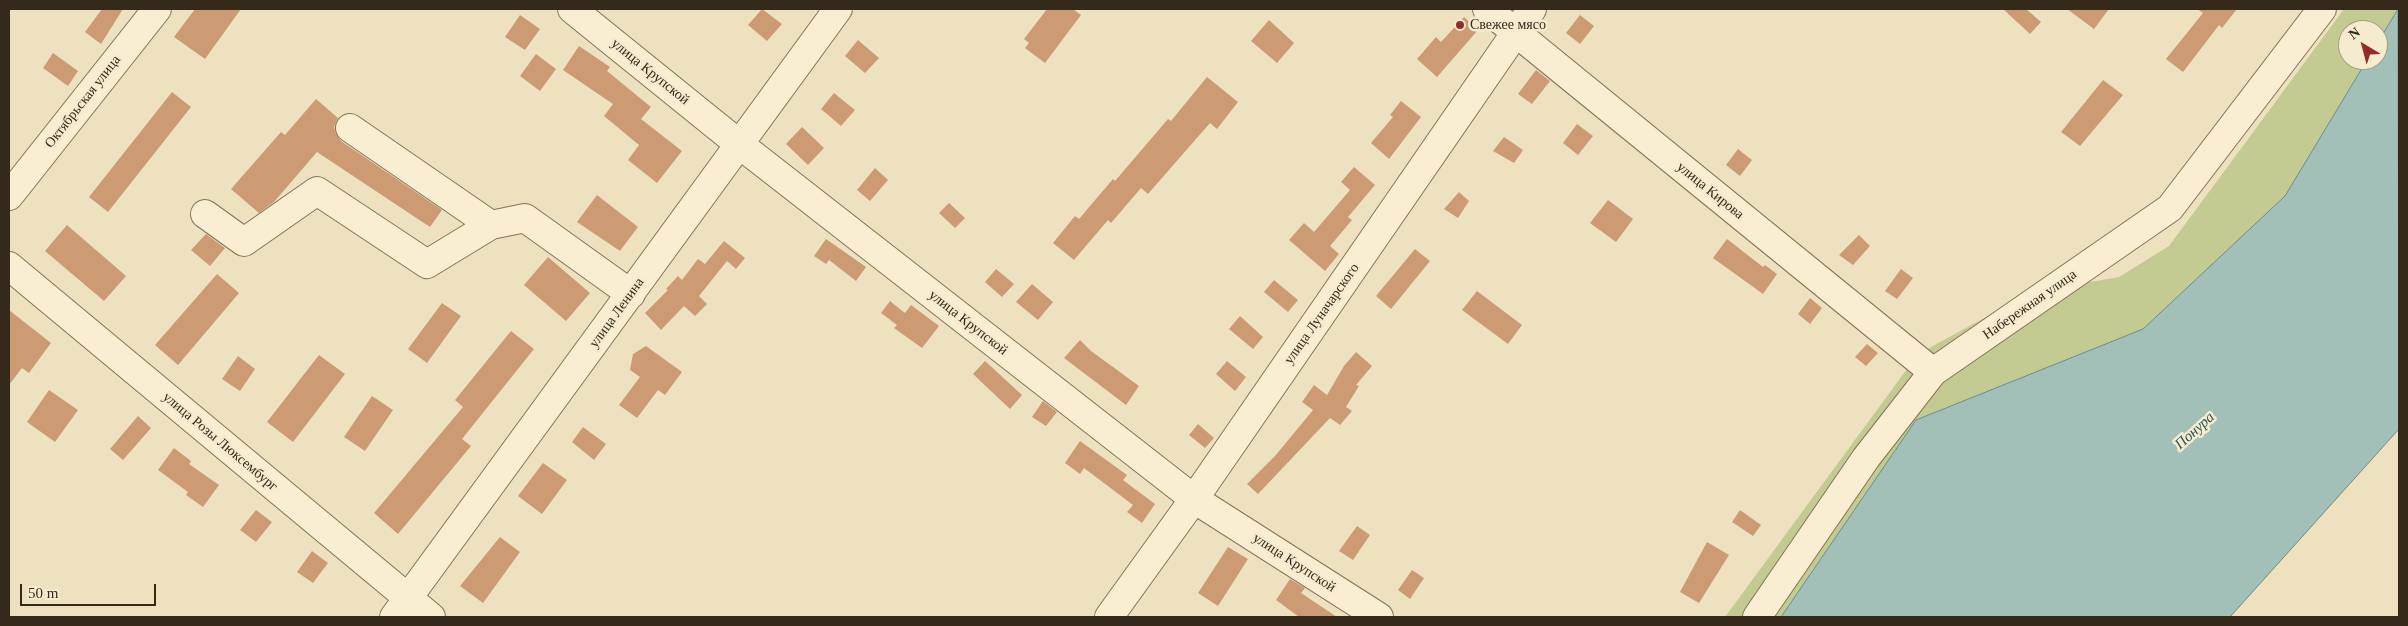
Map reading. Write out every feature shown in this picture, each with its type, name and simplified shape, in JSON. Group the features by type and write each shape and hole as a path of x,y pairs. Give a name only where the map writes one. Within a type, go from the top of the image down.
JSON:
{"street":[{"name":"Октябрьская улица","path":"9,196 157,9"},
{"name":"улица Крупской","path":"572,9 739,144 1194,499 1379,617"},
{"name":"улица Ленина","path":"402,608 838,9"},
{"name":"улица Кирова","path":"1487,9 1933,372"},
{"name":"улица Луначарского","path":"1109,617 1194,499 1532,9"},
{"name":"Набережная улица","path":"1757,617 1866,458 1933,372 2170,208 2322,9"},
{"path":"350,128 491,225"},
{"path":"205,214 244,242 317,191 427,264 491,225 526,218 631,294"},
{"name":"улица Розы Люксембург","path":"9,266 402,608 431,617"}],"green space":[{"path":"2344,9 2398,9 2388,25 2388,20 2338,20 2338,70 2361,70 2285,196 2143,329 1916,420 1781,617 1725,617 1918,354 2032,292 2119,277 2169,246"}],"water":[{"name":"Понура","path":"2398,9 2399,429 2230,617 1781,617 1916,420 2143,329 2285,196 2361,70 2388,70 2388,26"}],"building":[{"path":"102,9 123,9 101,44 85,32"},
{"path":"195,9 241,9 205,59 174,37"},
{"path":"762,9 782,24 767,41 748,25"},
{"path":"1047,9 1073,9 1081,15 1045,63 1025,48 1029,43 1024,39"},
{"path":"2003,9 2026,9 2041,22 2030,34"},
{"path":"2067,9 2109,9 2094,29"},
{"path":"2197,9 2237,9 2222,28 2219,25 2183,72 2166,59 2203,13"},
{"path":"520,15 540,29 525,50 505,37"},
{"path":"1580,15 1594,26 1580,44 1566,33"},
{"path":"1464,17 1478,30 1437,77 1417,59 1436,37 1441,42"},
{"path":"1269,20 1294,43 1277,63 1251,41"},
{"path":"858,40 879,58 865,73 845,56"},
{"path":"579,46 610,67 607,71 651,107 641,119 682,151 657,183 628,160 639,145 604,116 613,104 563,70"},
{"path":"53,53 78,71 68,86 43,68"},
{"path":"536,54 556,69 540,91 520,76"},
{"path":"1536,70 1550,81 1532,104 1518,94"},
{"path":"1207,77 1238,102 1217,129 1210,123 1148,194 1141,188 1111,223 1108,220 1074,260 1053,243 1075,216 1079,219 1113,179 1115,181 1168,119 1171,121"},
{"path":"2103,80 2123,95 2080,146 2061,132"},
{"path":"172,92 191,107 108,212 89,197"},
{"path":"834,93 855,110 841,126 821,109"},
{"path":"316,99 338,118 334,127 341,141 442,210 430,227 317,152 274,202 259,213 231,189 281,132 285,135"},
{"path":"1401,101 1421,117 1389,159 1371,143 1393,117 1390,115"},
{"path":"1577,124 1593,136 1578,155 1563,143"},
{"path":"802,127 824,148 808,165 786,144"},
{"path":"1504,137 1523,150 1514,163 1493,151"},
{"path":"1738,149 1752,160 1740,176 1726,165"},
{"path":"1354,167 1375,185 1348,217 1352,220 1330,246 1339,254 1325,271 1289,240 1304,223 1314,232 1350,190 1341,182"},
{"path":"875,168 888,180 870,201 857,190"},
{"path":"1459,192 1469,201 1458,218 1444,209"},
{"path":"597,195 638,227 620,251 577,222"},
{"path":"1608,200 1633,219 1616,242 1590,223"},
{"path":"949,203 965,218 955,228 939,213"},
{"path":"67,225 126,276 104,301 45,251"},
{"path":"206,234 225,248 210,266 191,250"},
{"path":"1859,235 1870,246 1853,265 1839,255"},
{"path":"826,239 866,267 856,281 829,260 826,264 814,256"},
{"path":"1727,239 1763,267 1765,265 1777,274 1763,294 1713,258"},
{"path":"724,241 745,258 736,269 727,261 699,296 707,304 695,316 684,306 661,330 645,313 668,290 666,289 678,276 682,280 698,259 705,264"},
{"path":"1415,249 1430,261 1391,309 1376,296"},
{"path":"548,257 590,293 566,321 524,285"},
{"path":"996,269 1014,284 1002,297 985,282"},
{"path":"1901,269 1913,278 1897,299 1885,291"},
{"path":"217,274 239,293 178,365 155,345"},
{"path":"1274,280 1298,300 1288,312 1264,292"},
{"path":"1032,284 1053,302 1038,320 1016,302"},
{"path":"1477,291 1522,325 1508,344 1462,310"},
{"path":"1810,298 1822,308 1810,324 1798,314"},
{"path":"890,301 905,313 911,305 939,326 922,348 894,328 897,325 881,313"},
{"path":"442,303 461,316 427,363 408,349"},
{"path":"9,310 51,343 29,373 22,368 9,385"},
{"path":"1240,316 1263,337 1253,349 1229,329"},
{"path":"511,331 534,349 462,439 471,446 398,534 374,513 463,407 455,400"},
{"path":"1080,340 1091,351 1139,386 1126,405 1064,358"},
{"path":"1867,344 1878,353 1866,366 1855,357"},
{"path":"646,346 682,372 665,395 658,390 637,418 619,405 640,377 630,370 633,354"},
{"path":"1356,352 1372,366 1356,385 1359,386 1346,407 1352,411 1340,425 1330,418 1258,494 1247,484 1275,456 1313,410 1302,402 1314,385 1327,395 1344,366"},
{"path":"319,355 345,374 293,442 267,422"},
{"path":"238,356 255,369 240,391 222,379"},
{"path":"985,361 1022,395 1010,409 973,374"},
{"path":"1227,361 1246,377 1235,391 1216,374"},
{"path":"49,390 78,410 55,442 27,422"},
{"path":"372,396 393,410 365,451 344,437"},
{"path":"1043,401 1057,412 1046,426 1032,417"},
{"path":"138,416 151,428 123,460 110,449"},
{"path":"1198,424 1214,438 1205,448 1189,435"},
{"path":"583,427 606,444 594,460 572,442"},
{"path":"1080,441 1127,475 1123,480 1155,504 1142,523 1127,512 1133,505 1084,468 1080,474 1065,463"},
{"path":"174,448 191,461 189,464 219,485 203,507 186,495 188,492 158,470"},
{"path":"543,463 567,480 542,514 518,496"},
{"path":"256,510 272,522 256,542 240,530"},
{"path":"1740,510 1761,525 1753,536 1732,522"},
{"path":"1357,526 1370,535 1353,560 1339,551"},
{"path":"500,537 520,552 483,603 460,586"},
{"path":"1707,542 1729,555 1699,603 1680,592"},
{"path":"1228,547 1248,559 1218,606 1198,593"},
{"path":"312,551 328,563 313,583 297,572"},
{"path":"1412,570 1424,578 1410,599 1398,590"},
{"path":"1290,579 1305,588 1301,593 1337,617 1299,617 1276,600"}],"place":[{"name":"Свежее мясо","path":"1460,25"}]}
